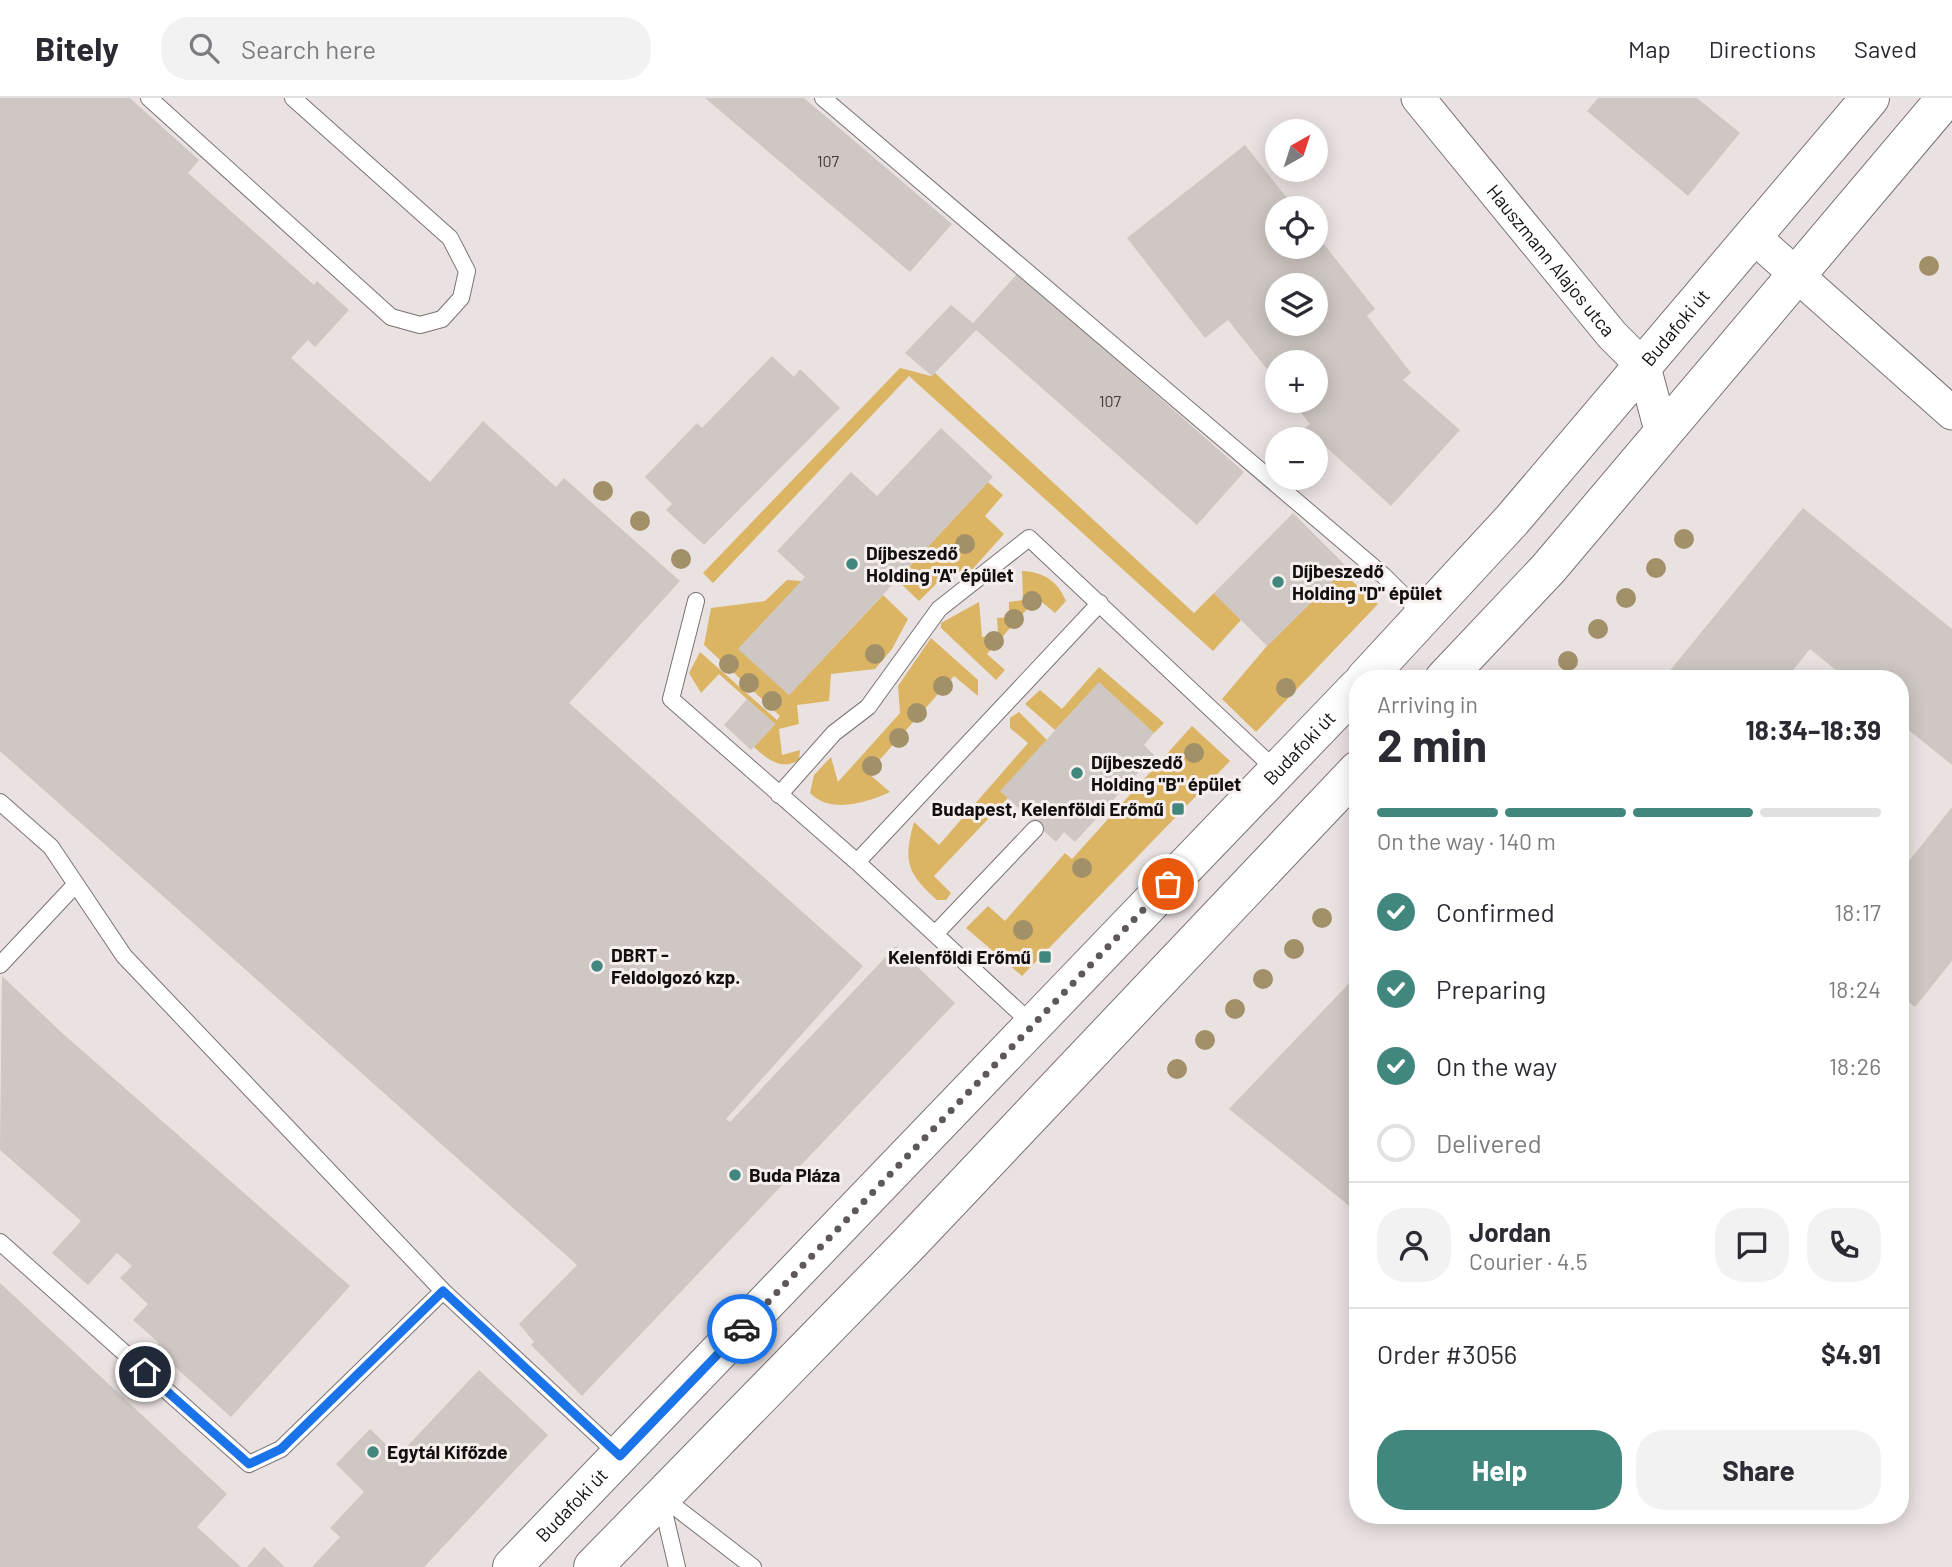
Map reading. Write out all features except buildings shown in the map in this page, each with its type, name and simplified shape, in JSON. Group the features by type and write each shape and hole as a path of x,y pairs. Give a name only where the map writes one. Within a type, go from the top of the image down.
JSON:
{"main road":[{"name":"Budafoki út","path":"1374,670 1644,367 1870,98"},
{"path":"1453,670 1548,569 1946,98"},
{"name":"Budafoki út","path":"512,1567 1349,696"},
{"path":"593,1567 906,1247 1349,779"},
{"path":"620,1456 661,1496"}],"street":[{"name":"Hauszmann Alajos utca","path":"1418,98 1612,335 1644,367 1662,434"},
{"path":"1754,237 1952,412"}],"lane":[{"path":"149,98 391,317 420,325 442,318 461,299 467,271 450,237 293,98"},
{"path":"823,98 1384,576 1424,616"},
{"path":"779,795 834,733 868,707 939,610 1029,538 1277,771"},
{"path":"696,601 671,699 936,933 1033,1025"},
{"path":"857,862 1100,603"},
{"path":"0,802 51,847 124,956 443,1291 620,1456"},
{"path":"936,933 1035,829"},
{"path":"0,965 76,884"},
{"path":"0,1242 249,1464 281,1449 443,1291"},
{"path":"661,1496 743,1564"},
{"path":"661,1496 677,1567"}],"shaded area":[{"path":"900,368 931,376 935,373 1194,613 1214,593 1241,620 1213,651 909,376 713,583 703,573"},
{"path":"988,482 1003,495 985,516 1004,534 969,573 946,574 919,601 897,580"},
{"path":"1022,571 1048,578 1066,601 1055,613 1037,598 987,654 1005,670 996,680 941,628 941,623 979,602 982,637 998,635 997,618 1009,617 1009,602 1023,600"},
{"path":"1342,572 1378,604 1256,732 1222,699 1267,646"},
{"path":"787,580 802,581 739,648 789,695 883,595 908,619 892,649 875,669 831,674 829,701 797,705 799,724 779,729 782,755 800,750 799,760 780,764 754,747 775,724 719,674 701,693 689,673 700,652 777,720 780,716 704,645 711,608 765,601"},
{"path":"931,638 978,680 978,696 954,676 868,773 890,792 859,803 838,805 818,799 810,793 814,775 831,757 838,782 900,713 898,686"},
{"path":"1099,667 1164,723 1154,733 1099,683 1055,730 1025,704 1040,690 1062,709"},
{"path":"1019,712 1047,740 1001,792 1008,798 934,876 951,893 946,900 937,900 919,882 910,866 909,847 914,822 939,845 1028,743 1010,728 1010,718"},
{"path":"1192,726 1230,761 1022,976 966,928 988,906 1005,921 1065,853 1072,859"}],"way so far":[{"path":"742,1329 1168,884"}],"place":[{"name":"Díjbeszedő Holding \"A\" épület","path":"852,564"},
{"name":"Díjbeszedő Holding \"D\" épület","path":"1278,582"},
{"name":"Díjbeszedő Holding \"B\" épület","path":"1077,773"},
{"name":"Budapest, Kelenföldi Erőmű","path":"1178,809"},
{"name":"Kelenföldi Erőmű","path":"1045,957"},
{"name":"DBRT - Feldolgozó kzp.","path":"597,966"},
{"name":"Buda Pláza","path":"735,1175"},
{"name":"Egytál Kifőzde","path":"373,1452"}],"route":[{"path":"145,1372 249,1464 281,1449 443,1291 620,1456 742,1329"}]}
